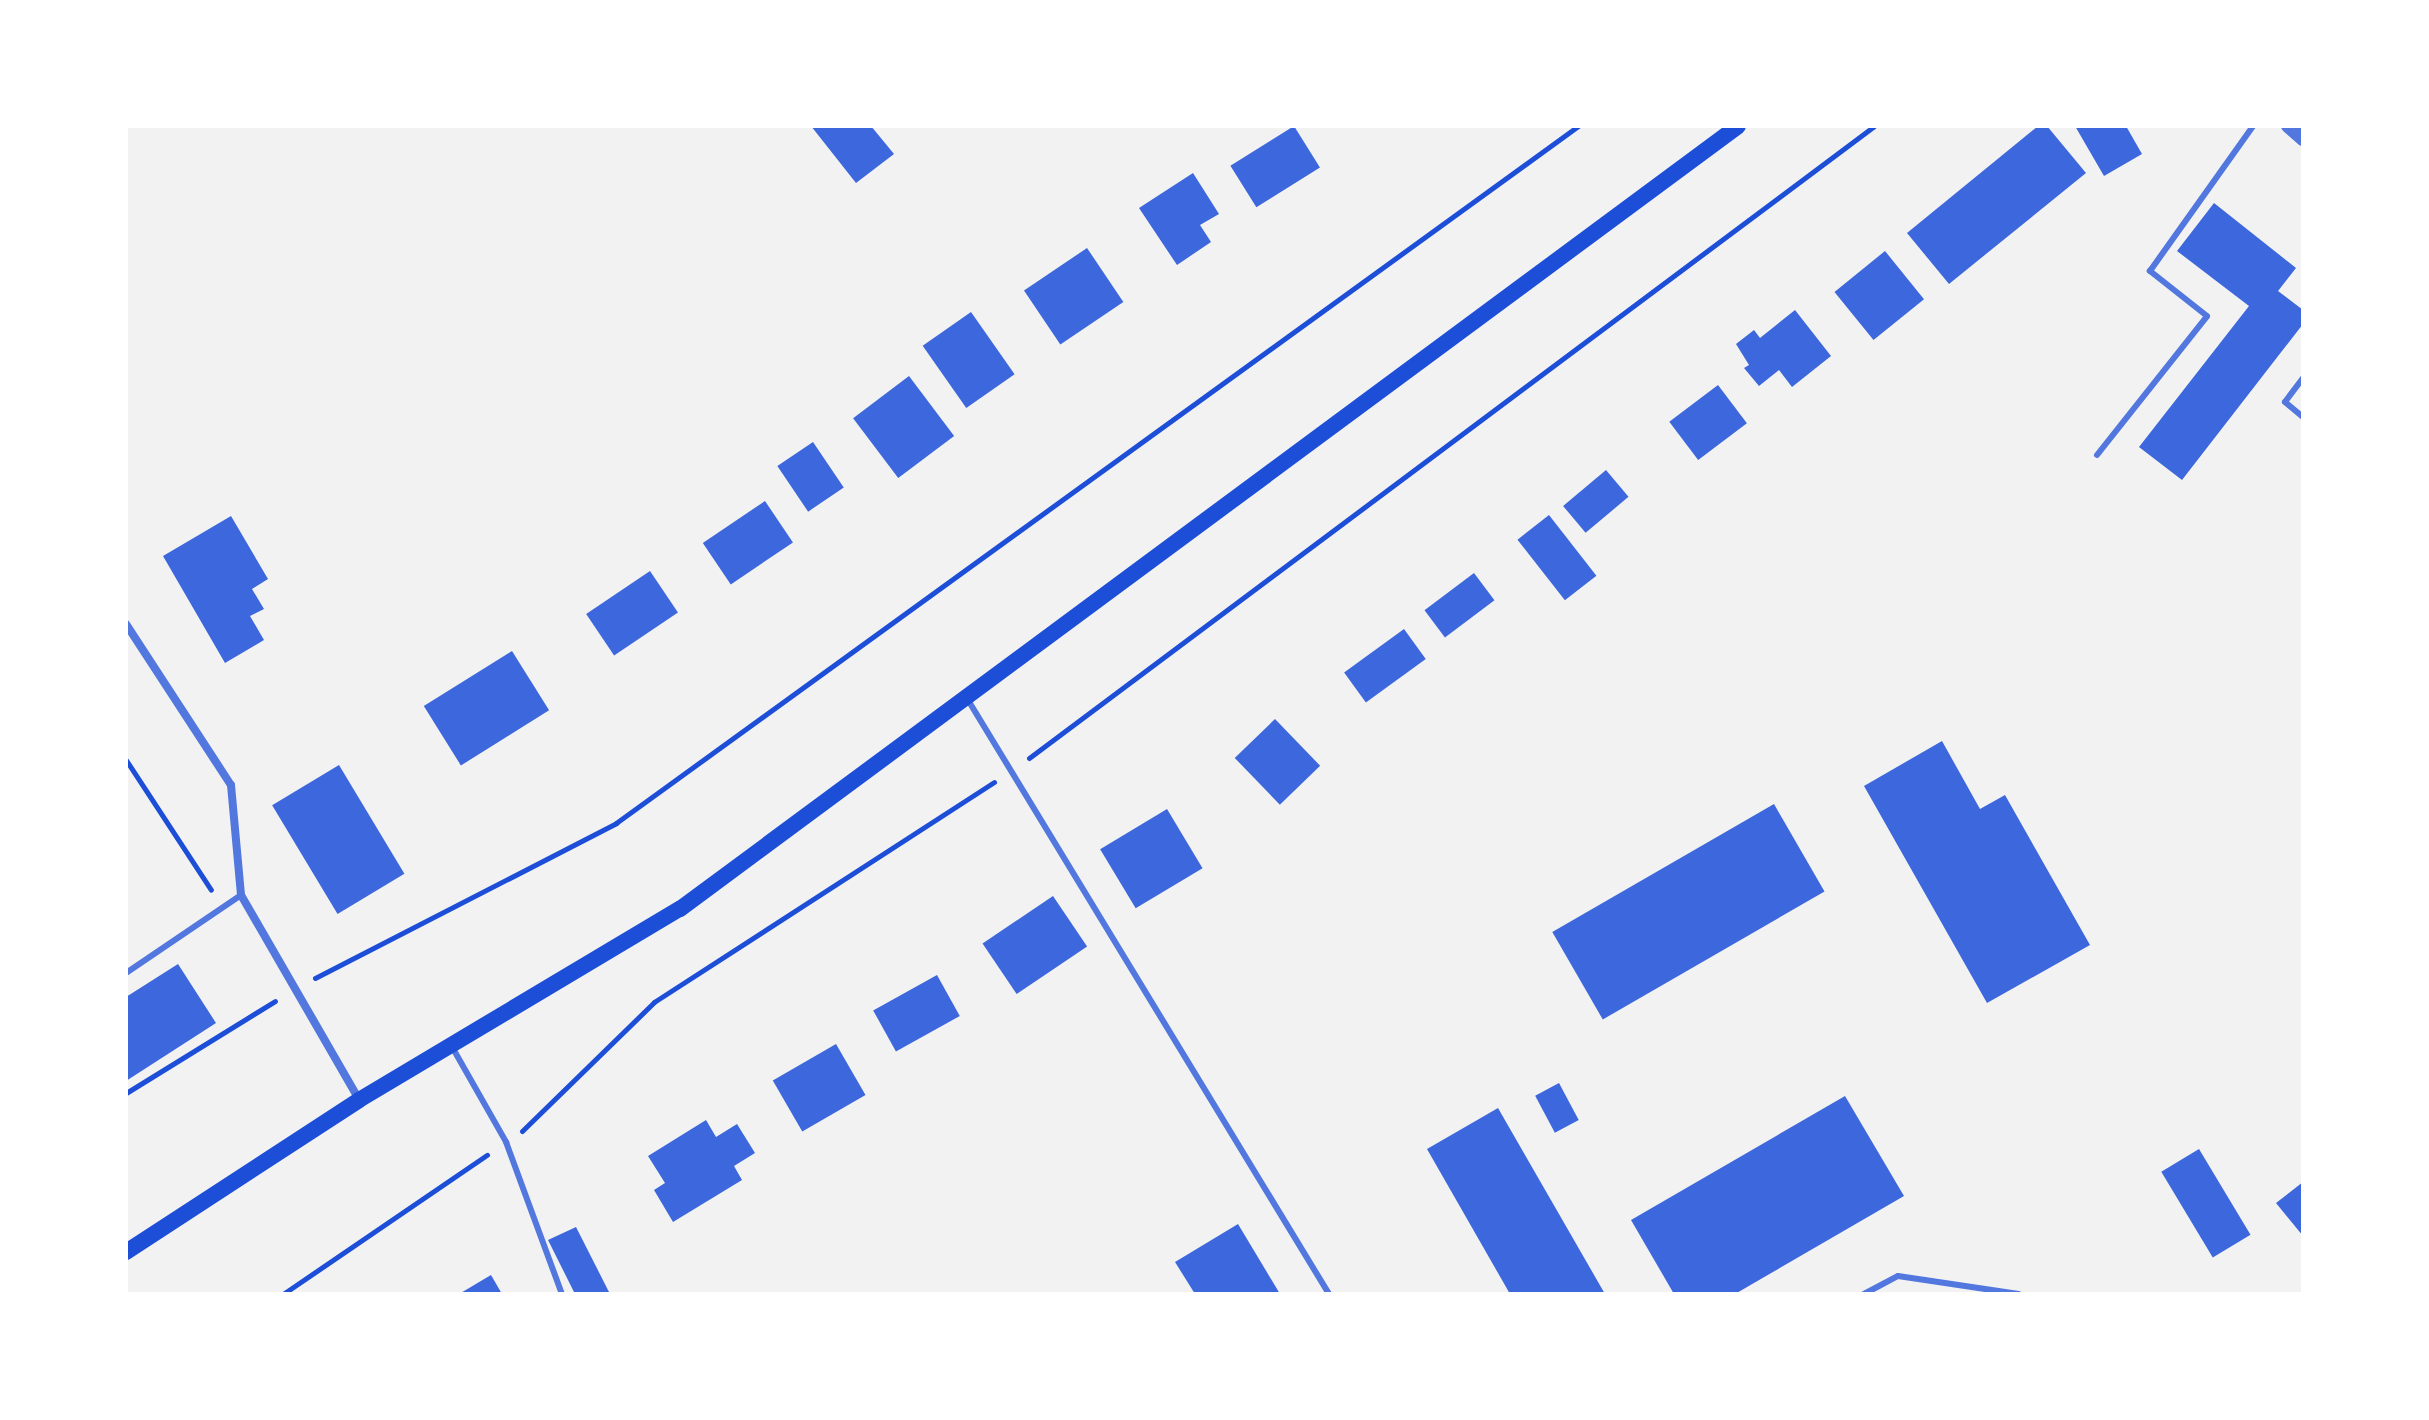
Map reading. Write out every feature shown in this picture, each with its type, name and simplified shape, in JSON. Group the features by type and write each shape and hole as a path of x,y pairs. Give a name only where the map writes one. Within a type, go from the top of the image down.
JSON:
{"main road":[{"path":"126,1252 359,1100 680,909 1738,126"}],"street":[{"path":"2288,126 2303,139"},
{"path":"126,624 231,785 241,895 359,1100"}],"lane":[{"path":"2097,455 2207,316 2150,271 2253,126"},
{"path":"2303,378 2285,402 2303,417"},
{"path":"966,697 1329,1294"},
{"path":"126,973 241,895"},
{"path":"451,1045 506,1142 562,1294"},
{"path":"1864,1294 1898,1276 2019,1294"}],"path":[{"path":"126,1093 295,988 616,823 1578,126"},
{"path":"283,1294 506,1142 654,1002 1011,772 1874,126"},
{"path":"126,760 223,907"}],"building":[{"path":"811,126 871,126 894,154 856,183"},
{"path":"1294,126 1320,168 1256,207 1230,166"},
{"path":"2038,126 2047,126 2086,173 1949,284 1907,233"},
{"path":"2075,126 2126,126 2142,154 2104,176"},
{"path":"1193,173 1219,214 1200,225 1211,242 1177,265 1139,208"},
{"path":"2214,203 2296,268 2278,291 2303,310 2303,324 2182,480 2139,447 2249,306 2177,251"},
{"path":"1087,248 1123,302 1060,344 1024,290"},
{"path":"1885,251 1924,299 1874,340 1834,292"},
{"path":"1795,310 1831,356 1792,387 1779,370 1759,386 1744,368 1749,365 1736,344 1754,330 1760,338"},
{"path":"971,312 1015,374 966,408 923,346"},
{"path":"909,376 954,436 898,478 853,418"},
{"path":"1718,385 1747,423 1698,460 1669,422"},
{"path":"813,442 844,488 808,512 777,466"},
{"path":"1606,470 1628,497 1586,533 1563,506"},
{"path":"765,501 793,542 731,584 703,543"},
{"path":"1549,515 1596,576 1565,600 1517,540"},
{"path":"231,516 268,579 252,589 264,609 250,616 264,640 225,663 163,556"},
{"path":"650,571 678,612 614,656 586,614"},
{"path":"1474,573 1494,600 1445,637 1424,610"},
{"path":"1404,629 1426,659 1366,702 1344,672"},
{"path":"512,651 549,710 461,765 424,706"},
{"path":"1275,719 1320,766 1280,805 1235,758"},
{"path":"1942,741 1980,809 2005,795 2090,945 1987,1003 1864,786"},
{"path":"339,765 404,874 338,914 272,805"},
{"path":"1774,804 1824,891 1603,1019 1552,932"},
{"path":"1167,809 1203,868 1136,908 1100,849"},
{"path":"1053,896 1087,947 1017,994 983,944"},
{"path":"178,964 216,1023 126,1081 126,997"},
{"path":"937,975 960,1016 896,1051 873,1010"},
{"path":"836,1044 866,1095 802,1132 773,1080"},
{"path":"1559,1083 1579,1120 1555,1133 1535,1096"},
{"path":"1845,1096 1904,1196 1735,1294 1674,1294 1631,1220"},
{"path":"1498,1108 1605,1294 1510,1294 1427,1149"},
{"path":"706,1120 716,1137 737,1124 755,1153 734,1166 742,1180 673,1222 654,1190 665,1183 648,1156"},
{"path":"2199,1149 2251,1235 2213,1257 2161,1172"},
{"path":"2303,1182 2303,1236 2276,1203"},
{"path":"1238,1224 1280,1294 1195,1294 1175,1262"},
{"path":"576,1227 610,1294 575,1294 548,1240"},
{"path":"491,1275 502,1294 459,1294"}]}
